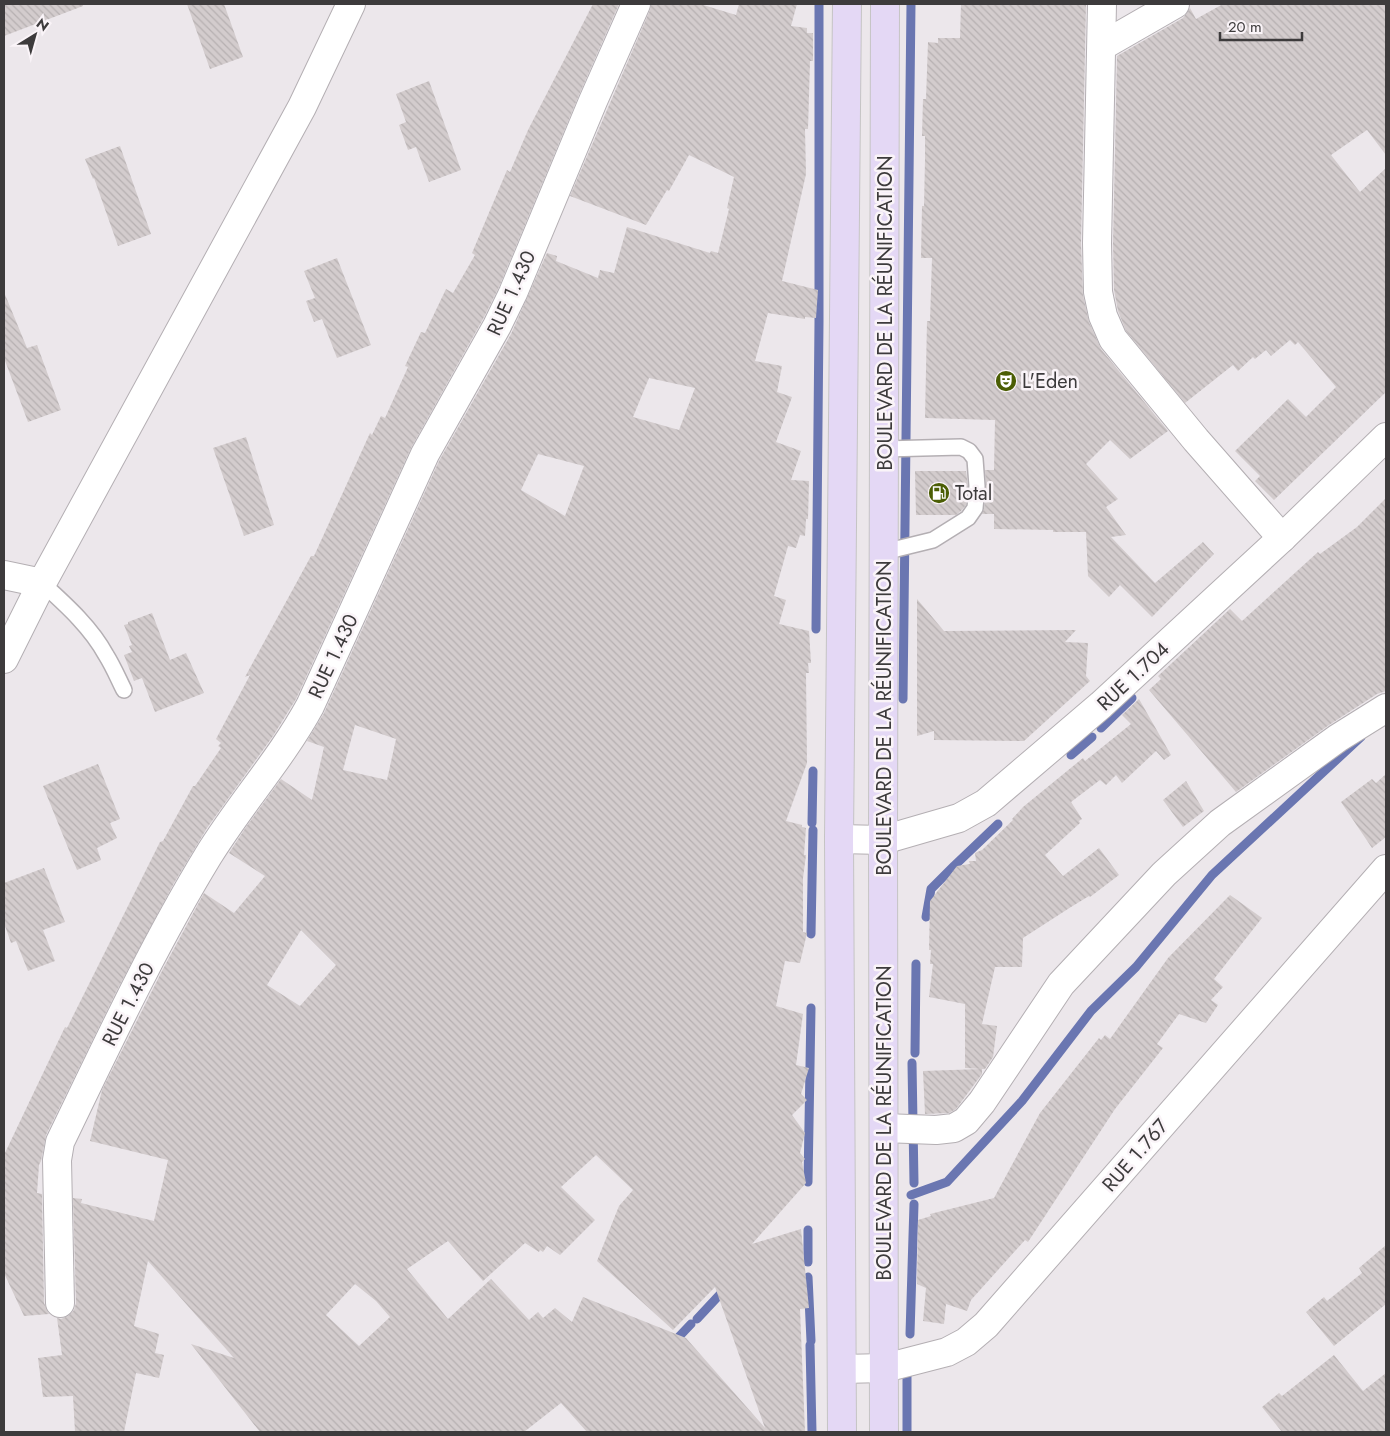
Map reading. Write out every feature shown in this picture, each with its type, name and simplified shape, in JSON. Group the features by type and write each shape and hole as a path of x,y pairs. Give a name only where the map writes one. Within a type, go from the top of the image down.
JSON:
{"main road":[{"path":"842,1432 840,839 847,4"},
{"name":"BOULEVARD DE LA RÉUNIFICATION","path":"884,1432 883,840 886,4"}],"street":[{"path":"4,659 42,583 302,107 351,4"},
{"name":"RUE 1.430","path":"60,1303 57,1160 60,1142 140,979 194,879 211,851 298,728 310,706 426,454 501,318 592,101 636,4"},
{"path":"1102,4 1097,243 1098,292 1103,316 1113,339 1196,440 1282,538"},
{"path":"1102,46 1175,4"},
{"name":"RUE 1.704","path":"840,839 883,840 959,818 986,803 1101,705 1282,538 1386,437"},
{"path":"4,575 42,583"},
{"path":"884,1128 936,1130 954,1128 966,1121 982,1102 1061,984 1164,874 1227,817 1338,738 1386,708"},
{"name":"RUE 1.767","path":"842,1369 885,1368 947,1352 966,1342 986,1325 1386,869"}],"lane":[{"path":"884,448 961,447 969,451 975,459 977,486 975,508 964,521 933,540 884,552"},
{"path":"42,583 66,605 106,654 124,690"}],"building":[{"path":"4,4 83,4 83,6 4,36"},
{"path":"187,4 224,4 243,57 210,69"},
{"path":"593,4 619,4 499,287 411,448 296,699 273,736 207,828 174,883 117,990 46,1135 39,1165 37,1193 42,1194 44,1303 49,1314 24,1316 4,1273 4,1155 65,1027 67,1028 160,842 163,841 193,786 195,786 221,748 218,746 221,743 216,739 250,675 245,677 311,556 314,556 370,433 372,435 381,416 385,418 408,367 405,366 421,332 425,333 446,289 453,293 475,255 472,253 507,170 510,172 528,130"},
{"path":"651,4 700,4 736,15 739,4 797,4 791,26 807,28 807,33 813,33 813,61 810,61 808,129 805,129 806,174 782,281 818,290 816,318 805,317 805,319 768,313 755,361 782,366 777,392 792,397 776,442 801,451 791,480 809,481 808,519 806,519 805,536 800,535 796,548 788,546 774,596 786,600 779,624 809,631 811,663 808,663 809,673 806,673 807,763 786,821 802,825 802,827 806,828 804,855 806,855 803,878 803,932 807,933 800,963 785,961 776,1006 803,1014 796,1065 809,1068 801,1094 807,1100 792,1115 805,1133 800,1153 805,1159 802,1162 806,1183 752,1244 801,1229 809,1308 800,1309 805,1432 587,1432 561,1403 524,1432 260,1432 191,1344 234,1358 148,1261 134,1326 159,1334 155,1353 164,1355 159,1378 136,1373 124,1432 75,1432 73,1396 43,1397 38,1358 62,1355 57,1318 61,1319 68,1316 74,1310 76,1303 73,1198 82,1199 81,1203 154,1221 168,1160 90,1141 102,1090 204,893 234,913 265,876 229,853 246,827 281,779 312,800 324,747 307,741 324,713 439,461 511,334 547,253 557,256 556,261 598,278 600,270 614,273 627,227 710,253 711,251 718,253 729,209 727,208 734,177 689,155 669,191 667,190 646,225 570,196","holes":["649,378 695,388 679,430 633,417","538,454 584,466 565,516 521,490","355,725 396,739 387,780 343,770","301,930 336,965 300,1006 267,985","596,1155 633,1190 619,1206 597,1261 673,1330 715,1287 765,1428 686,1338 583,1297 572,1322 555,1308 543,1318 538,1312 529,1320 491,1279 448,1319 407,1269 448,1241 483,1281 525,1243 539,1252 540,1250 543,1252 547,1246 560,1255 595,1220 561,1187","355,1284 376,1301 390,1317 359,1346 326,1315"]},
{"path":"961,4 1086,4 1081,243 1083,295 1089,322 1101,349 1168,431 1130,459 1110,440 1086,464 1118,499 1106,507 1126,535 1111,537 1155,583 1203,542 1214,554 1152,617 1120,585 1109,597 1088,576 1086,532 994,529 994,514 982,514 986,487 985,470 994,470 995,420 925,418 927,321 930,321 932,258 921,258 925,160 925,136 922,136 923,99 926,99 928,42 938,43 938,38 960,38"},
{"path":"1223,4 1386,4 1386,155 1367,130 1331,155 1360,192 1386,168 1386,392 1274,500 1255,481 1260,476 1235,451 1288,399 1306,417 1336,387 1298,342 1295,345 1290,340 1271,356 1266,350 1255,359 1253,357 1238,371 1233,365 1185,403 1126,331 1118,311 1114,290 1113,243 1117,56 1183,18 1190,8 1196,19"},
{"path":"429,81 461,170 429,182 416,147 408,150 399,125 406,122 396,94"},
{"path":"120,146 151,234 118,246 94,178 85,159"},
{"path":"337,258 371,345 337,358 322,319 314,322 306,301 315,298 304,271"},
{"path":"4,292 27,348 37,345 61,410 28,422 4,358"},
{"path":"246,437 274,525 244,536 213,448"},
{"name":"Total","path":"915,471 966,471 968,486 966,505 956,515 916,515"},
{"path":"1386,498 1386,691 1377,694 1329,725 1236,792 1149,690 1161,679 1158,676 1230,609 1242,621 1318,552 1320,554 1357,527"},
{"path":"917,599 944,631 1076,630 1065,642 1088,643 1086,676 1090,681 1024,741 934,740 934,731 917,736"},
{"path":"152,613 170,660 186,653 204,693 155,712 142,678 134,681 124,655 132,652 129,646 132,645 124,625"},
{"path":"1139,699 1171,755 1164,760 1156,751 1122,783 1116,775 1106,785 1100,780 1071,802 1082,819 1045,855 1063,876 1099,848 1119,875 1090,897 1023,938 1022,967 995,967 982,1024 997,1026 993,1057 985,1069 982,1069 982,1074 956,1109 949,1113 925,1114 923,1071 981,1069 965,1068 965,1004 929,997 933,964 930,964 931,950 929,950 930,901 957,866 970,864 969,861 976,861 975,853 982,850 1013,820 1023,807 1083,758 1085,761 1131,724 1122,715"},
{"path":"98,764 120,819 110,823 117,838 97,848 101,860 77,870 43,786"},
{"path":"1386,774 1386,837 1372,848 1341,802 1372,779 1376,783"},
{"path":"1186,781 1204,811 1183,827 1163,800"},
{"path":"44,868 65,922 43,930 55,961 28,971 16,941 11,943 4,923 4,883"},
{"path":"1230,895 1262,918 1214,979 1223,987 1211,1000 1218,1005 1206,1023 1179,1014 1157,1044 1163,1048 1115,1109 1028,1242 1025,1240 971,1300 967,1311 946,1304 944,1324 923,1321 926,1288 917,1284 918,1220 931,1216 930,1214 994,1198 1040,1113 1099,1038 1101,1040 1105,1035 1110,1039 1168,958"},
{"path":"1386,1245 1386,1304 1334,1346 1306,1312 1324,1297 1327,1301 1362,1273 1359,1268"},
{"path":"1334,1355 1363,1391 1386,1373 1386,1432 1282,1432 1262,1407 1279,1393 1282,1396"}],"waterway":[{"path":"816,629 819,322 819,4"},
{"path":"903,699 911,4"},
{"path":"1101,728 1132,698"},
{"path":"1071,755 1092,737"},
{"path":"911,1195 947,1182 1022,1101 1091,1011 1136,967 1212,875 1361,737"},
{"path":"812,823 813,771"},
{"path":"926,917 931,889 998,824"},
{"path":"811,934 813,830"},
{"path":"915,1053 916,964"},
{"path":"808,1182 811,1008"},
{"path":"912,1063 914,1183"},
{"path":"910,1334 914,1204"},
{"path":"808,1230 808,1262"},
{"path":"808,1277 811,1341"},
{"path":"697,1319 725,1289"},
{"path":"672,1344 691,1324"},
{"path":"810,1345 812,1432"},
{"path":"907,1365 907,1432"}],"place":[{"name":"L'Eden","path":"1006,381"},
{"name":"Total","path":"939,493"}]}
